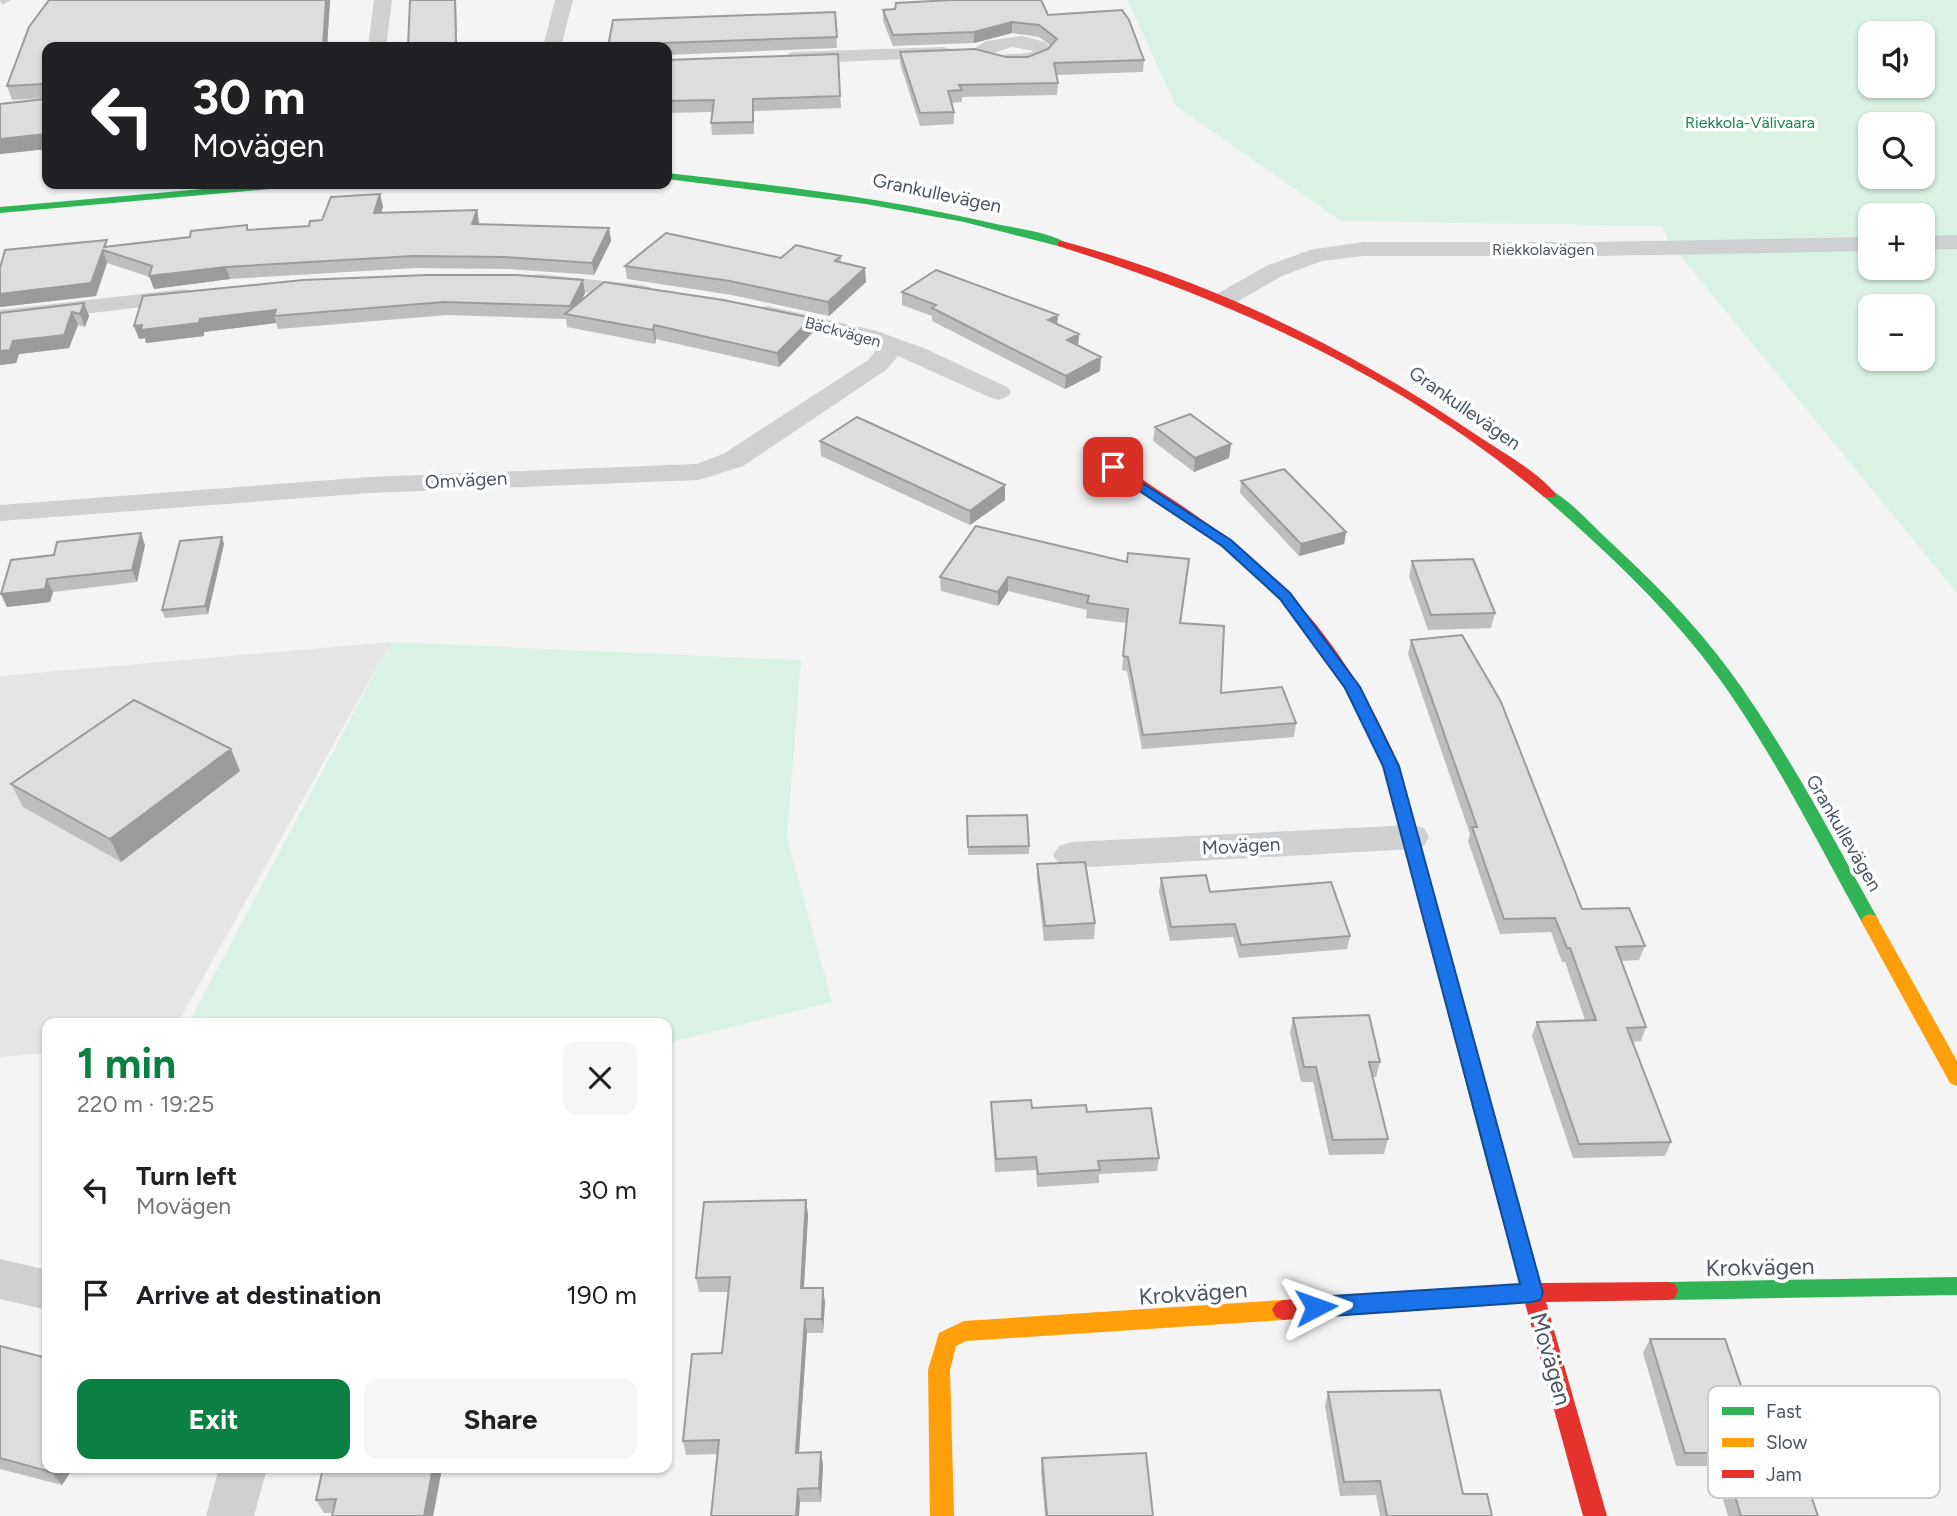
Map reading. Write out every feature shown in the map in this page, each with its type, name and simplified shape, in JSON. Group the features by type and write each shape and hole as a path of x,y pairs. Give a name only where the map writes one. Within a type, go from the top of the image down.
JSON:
{"street":[{"path":"378,42 383,0"},
{"path":"553,42 564,0"},
{"path":"775,59 978,52"},
{"name":"Grankullevägen","path":"672,177 810,191 892,203 972,220 1106,257 1225,299 1316,341 1408,393 1491,448 1630,566 1706,651 1742,700 1898,969 1957,1078"},
{"path":"0,209 234,189"},
{"path":"1935,243 1957,243"},
{"name":"Riekkolavägen","path":"1225,299 1274,271 1296,263 1318,256 1363,249 1582,249 1858,244"},
{"path":"521,280 570,282 670,295"},
{"path":"0,317 206,293"},
{"name":"Bäckvägen","path":"744,309 867,336 917,354 998,392"},
{"name":"Omvägen","path":"0,513 370,485 699,472 744,452 877,365 892,346"},
{"name":"Movägen","path":"1090,452 1227,543 1285,596 1352,687 1391,766 1532,1293 1595,1516"},
{"name":"Movägen","path":"1071,855 1412,837"},
{"path":"0,1279 42,1289"},
{"name":"Krokvägen","path":"942,1516 939,1370 947,1340 964,1331 1532,1293 1957,1286"},
{"path":"230,1516 242,1473"}],"shaded area":[{"path":"391,642 180,1018 42,1018 42,1053 0,1057 0,676"}],"green space":[{"name":"Riekkola-Välivaara","path":"1127,0 1957,0 1957,593 1669,242 1662,226 1341,221 1176,106"},
{"path":"391,642 801,660 787,838 832,1002 672,1042 672,1018 191,1018"}],"building":[{"path":"49,0 326,0 323,42 42,42 42,84 7,86 29,27"},
{"path":"410,0 455,0 456,42 408,42"},
{"path":"1041,0 1048,15 1122,10 1129,20 1144,60 1054,63 1058,83 959,85 962,90 948,91 954,112 920,113 900,52 975,49 1006,57 1028,57 1048,49 1057,39 1039,25 1012,22 974,32 893,35 883,10 895,9 896,3"},
{"path":"835,12 837,37 672,43 609,42 613,20"},
{"path":"838,54 840,96 753,99 753,122 711,123 714,100 672,101 672,60"},
{"path":"42,99 42,135 0,139 0,104"},
{"path":"380,194 374,213 477,210 472,224 609,228 592,263 505,257 413,256 226,267 149,276 152,266 103,250 91,283 0,294 0,268 5,250 107,240 104,247 190,237 191,231 247,225 247,230 309,226 310,221 322,220 331,197"},
{"path":"666,233 781,258 796,245 841,256 835,261 865,268 828,302 730,281 625,266"},
{"path":"936,270 1058,315 1048,320 1079,334 1067,340 1101,357 1066,376 932,308 936,305 902,292"},
{"path":"516,275 583,280 570,306 444,302 274,316 276,310 200,319 199,323 141,330 142,325 134,326 143,296 303,280"},
{"path":"604,282 723,300 812,318 777,353 654,325 653,330 565,314"},
{"path":"84,303 80,314 72,312 64,335 13,341 10,350 0,351 0,313"},
{"path":"1190,414 1231,444 1195,458 1155,427"},
{"path":"857,417 1005,485 970,511 820,441"},
{"path":"1284,469 1346,532 1301,544 1241,481"},
{"path":"976,526 1127,562 1128,553 1189,559 1180,623 1224,626 1221,693 1282,687 1296,723 1143,735 1128,657 1123,656 1128,609 1087,603 1089,596 1008,577 998,592 940,577"},
{"path":"141,533 132,570 47,579 45,589 1,594 11,560 54,555 57,542"},
{"path":"222,537 205,606 162,610 180,541"},
{"path":"1473,559 1495,613 1431,615 1412,561"},
{"path":"1462,635 1501,702 1582,909 1629,908 1645,946 1616,947 1646,1027 1627,1028 1671,1142 1579,1144 1537,1022 1596,1020 1570,948 1567,948 1555,918 1504,919 1472,827 1477,827 1411,640"},
{"path":"134,700 231,749 110,839 11,784"},
{"path":"1027,815 1029,846 968,847 967,816"},
{"path":"1085,862 1095,923 1045,926 1037,864"},
{"path":"1206,875 1210,892 1331,882 1350,936 1241,945 1235,924 1171,927 1161,878"},
{"path":"1369,1015 1380,1062 1369,1062 1388,1139 1333,1140 1316,1067 1304,1067 1293,1018"},
{"path":"1031,1100 1032,1108 1086,1105 1087,1112 1151,1108 1159,1158 1098,1161 1100,1170 1038,1174 1036,1157 996,1159 991,1102"},
{"path":"806,1200 801,1288 823,1288 822,1319 805,1319 796,1453 821,1452 819,1488 798,1489 796,1516 711,1516 719,1440 683,1441 692,1354 722,1353 730,1277 696,1278 704,1202"},
{"path":"1650,1339 1725,1339 1741,1386 1708,1386 1708,1453 1685,1453"},
{"path":"0,1346 42,1357 42,1470 0,1458"},
{"path":"1440,1390 1463,1494 1487,1494 1492,1516 1387,1516 1380,1481 1344,1482 1328,1392"},
{"path":"1146,1453 1153,1516 1047,1516 1042,1458"},
{"path":"322,1473 432,1473 424,1516 332,1516 336,1499 316,1500"},
{"path":"1736,1498 1812,1498 1818,1516 1741,1516"}],"traffic: fast":[{"path":"672,177 767,187 915,209 1062,244"},
{"path":"0,210 236,189"},
{"path":"1549,494 1663,601 1723,673 1782,764 1870,921"},
{"path":"1392,768 1497,1164"},
{"path":"1668,1291 1957,1286"}],"traffic: slow":[{"path":"1870,921 1957,1078"},
{"path":"942,1516 939,1370 947,1340 964,1331 1283,1310"}],"traffic: jam":[{"path":"1062,244 1118,261 1227,302 1332,352 1432,410 1515,467 1549,494"},
{"path":"1090,452 1207,528 1268,578 1331,653 1365,709 1392,768"},
{"path":"1497,1164 1595,1516"},
{"path":"1283,1310 1532,1293 1668,1291"}],"route":[{"path":"1113,467 1227,543 1285,596 1352,687 1391,766 1532,1293 1316,1307"}]}
